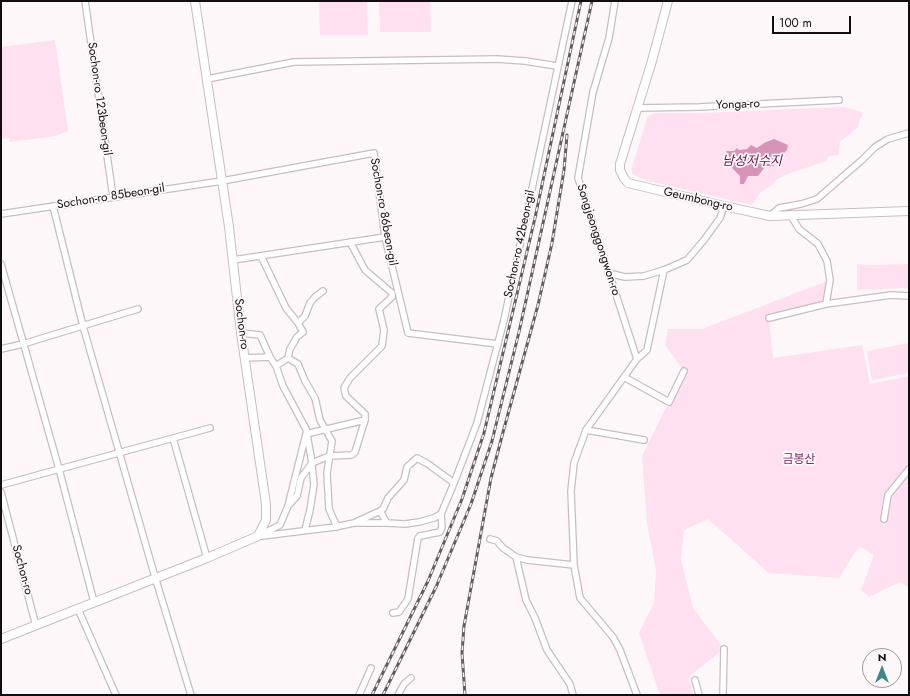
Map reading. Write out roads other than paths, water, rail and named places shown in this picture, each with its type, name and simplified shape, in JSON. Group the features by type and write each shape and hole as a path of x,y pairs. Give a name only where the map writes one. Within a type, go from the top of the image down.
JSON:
{"street":[{"name":"Sochon-ro 123beon-gil","path":"85,1 113,197"},
{"name":"Sochon-ro","path":"195,1 222,181 241,333 266,504 266,520 258,536"},
{"name":"Sochon-ro 42beon-gil","path":"393,613 400,612 408,599 418,538 420,536 440,532 442,527 441,514 477,423 498,344 572,1"},
{"name":"Songjeonggongwon-ro","path":"615,1 609,38 593,92 578,178 637,359"},
{"path":"638,108 668,1"},
{"path":"207,79 294,62 497,59 525,61 557,66"},
{"name":"Yonga-ro","path":"638,108 699,107 839,100"},
{"name":"Geumbong-ro","path":"638,108 620,164 620,170 628,183 770,216 790,214 909,211"},
{"path":"770,216 779,208 817,199 875,147 888,139 909,133"},
{"name":"Sochon-ro 86beon-gil","path":"222,181 374,153 385,236 408,333 498,344"},
{"name":"Sochon-ro 85beon-gil","path":"1,214 222,181"},
{"path":"53,206 83,326 155,577 191,695"},
{"path":"608,273 625,277 644,276 664,270 687,260 720,218 724,206"},
{"path":"790,214 799,229 818,244 827,261 830,280 826,304"},
{"path":"233,260 385,236"},
{"path":"288,506 297,496 301,478 312,463 329,456 352,455 355,452 365,420 365,414 346,396 344,388 350,378 382,346 384,330 379,309 392,297 392,293 365,270 350,242"},
{"path":"261,256 286,308 303,332 297,337 290,349 288,358 276,366"},
{"path":"1,264 60,469 94,602"},
{"path":"637,695 620,650 613,637 580,598 574,565 572,479 574,462 586,430 637,359 647,350 664,270"},
{"path":"298,323 305,316 310,303 323,291"},
{"path":"769,318 826,304 891,295 909,296"},
{"path":"1,349 23,344 138,309"},
{"path":"241,333 260,334 270,357 276,366 283,386 306,429 314,484 305,530"},
{"path":"245,358 270,357"},
{"path":"288,358 298,364 305,381 315,398 320,420 332,441 327,472 329,509 337,527"},
{"path":"624,377 669,402 684,371"},
{"path":"306,434 365,420"},
{"path":"1,484 210,428"},
{"path":"586,430 644,440"},
{"path":"1,638 36,626 155,577 207,558 280,525 288,506 306,434"},
{"path":"173,438 207,558"},
{"path":"258,536 337,527 354,523 383,510 388,498 404,480 407,467 417,458 454,483"},
{"path":"884,519 888,495 909,469"},
{"name":"Sochon-ro","path":"1,492 36,626"},
{"path":"380,511 388,522"},
{"path":"354,523 388,522 405,524 434,518 441,514"},
{"path":"490,539 497,541 503,548 516,557 527,560 574,565"},
{"path":"516,557 526,600 535,618 547,650 570,684 573,695"},
{"path":"78,609 116,695"},
{"path":"723,695 724,649"},
{"path":"359,695 371,668"},
{"path":"398,695 404,684 411,678"},
{"path":"695,680 699,695"}],"water":[{"name":"남성저수지","path":"774,139 788,145 787,150 783,154 778,155 775,159 774,166 766,166 758,176 748,176 744,184 740,184 740,176 730,166 726,166 730,158 726,151 734,151 737,148 739,150 747,149 751,145 757,148"}],"railway":[{"path":"372,695 428,581 462,499 484,433 535,218 581,1"},
{"path":"383,695 436,587 471,504 492,441 519,332 592,1"},
{"path":"465,695 462,653 464,626 491,478 538,305 552,243 564,170 567,135"}],"park label":[{"name":"금봉산","path":"799,460"}]}
